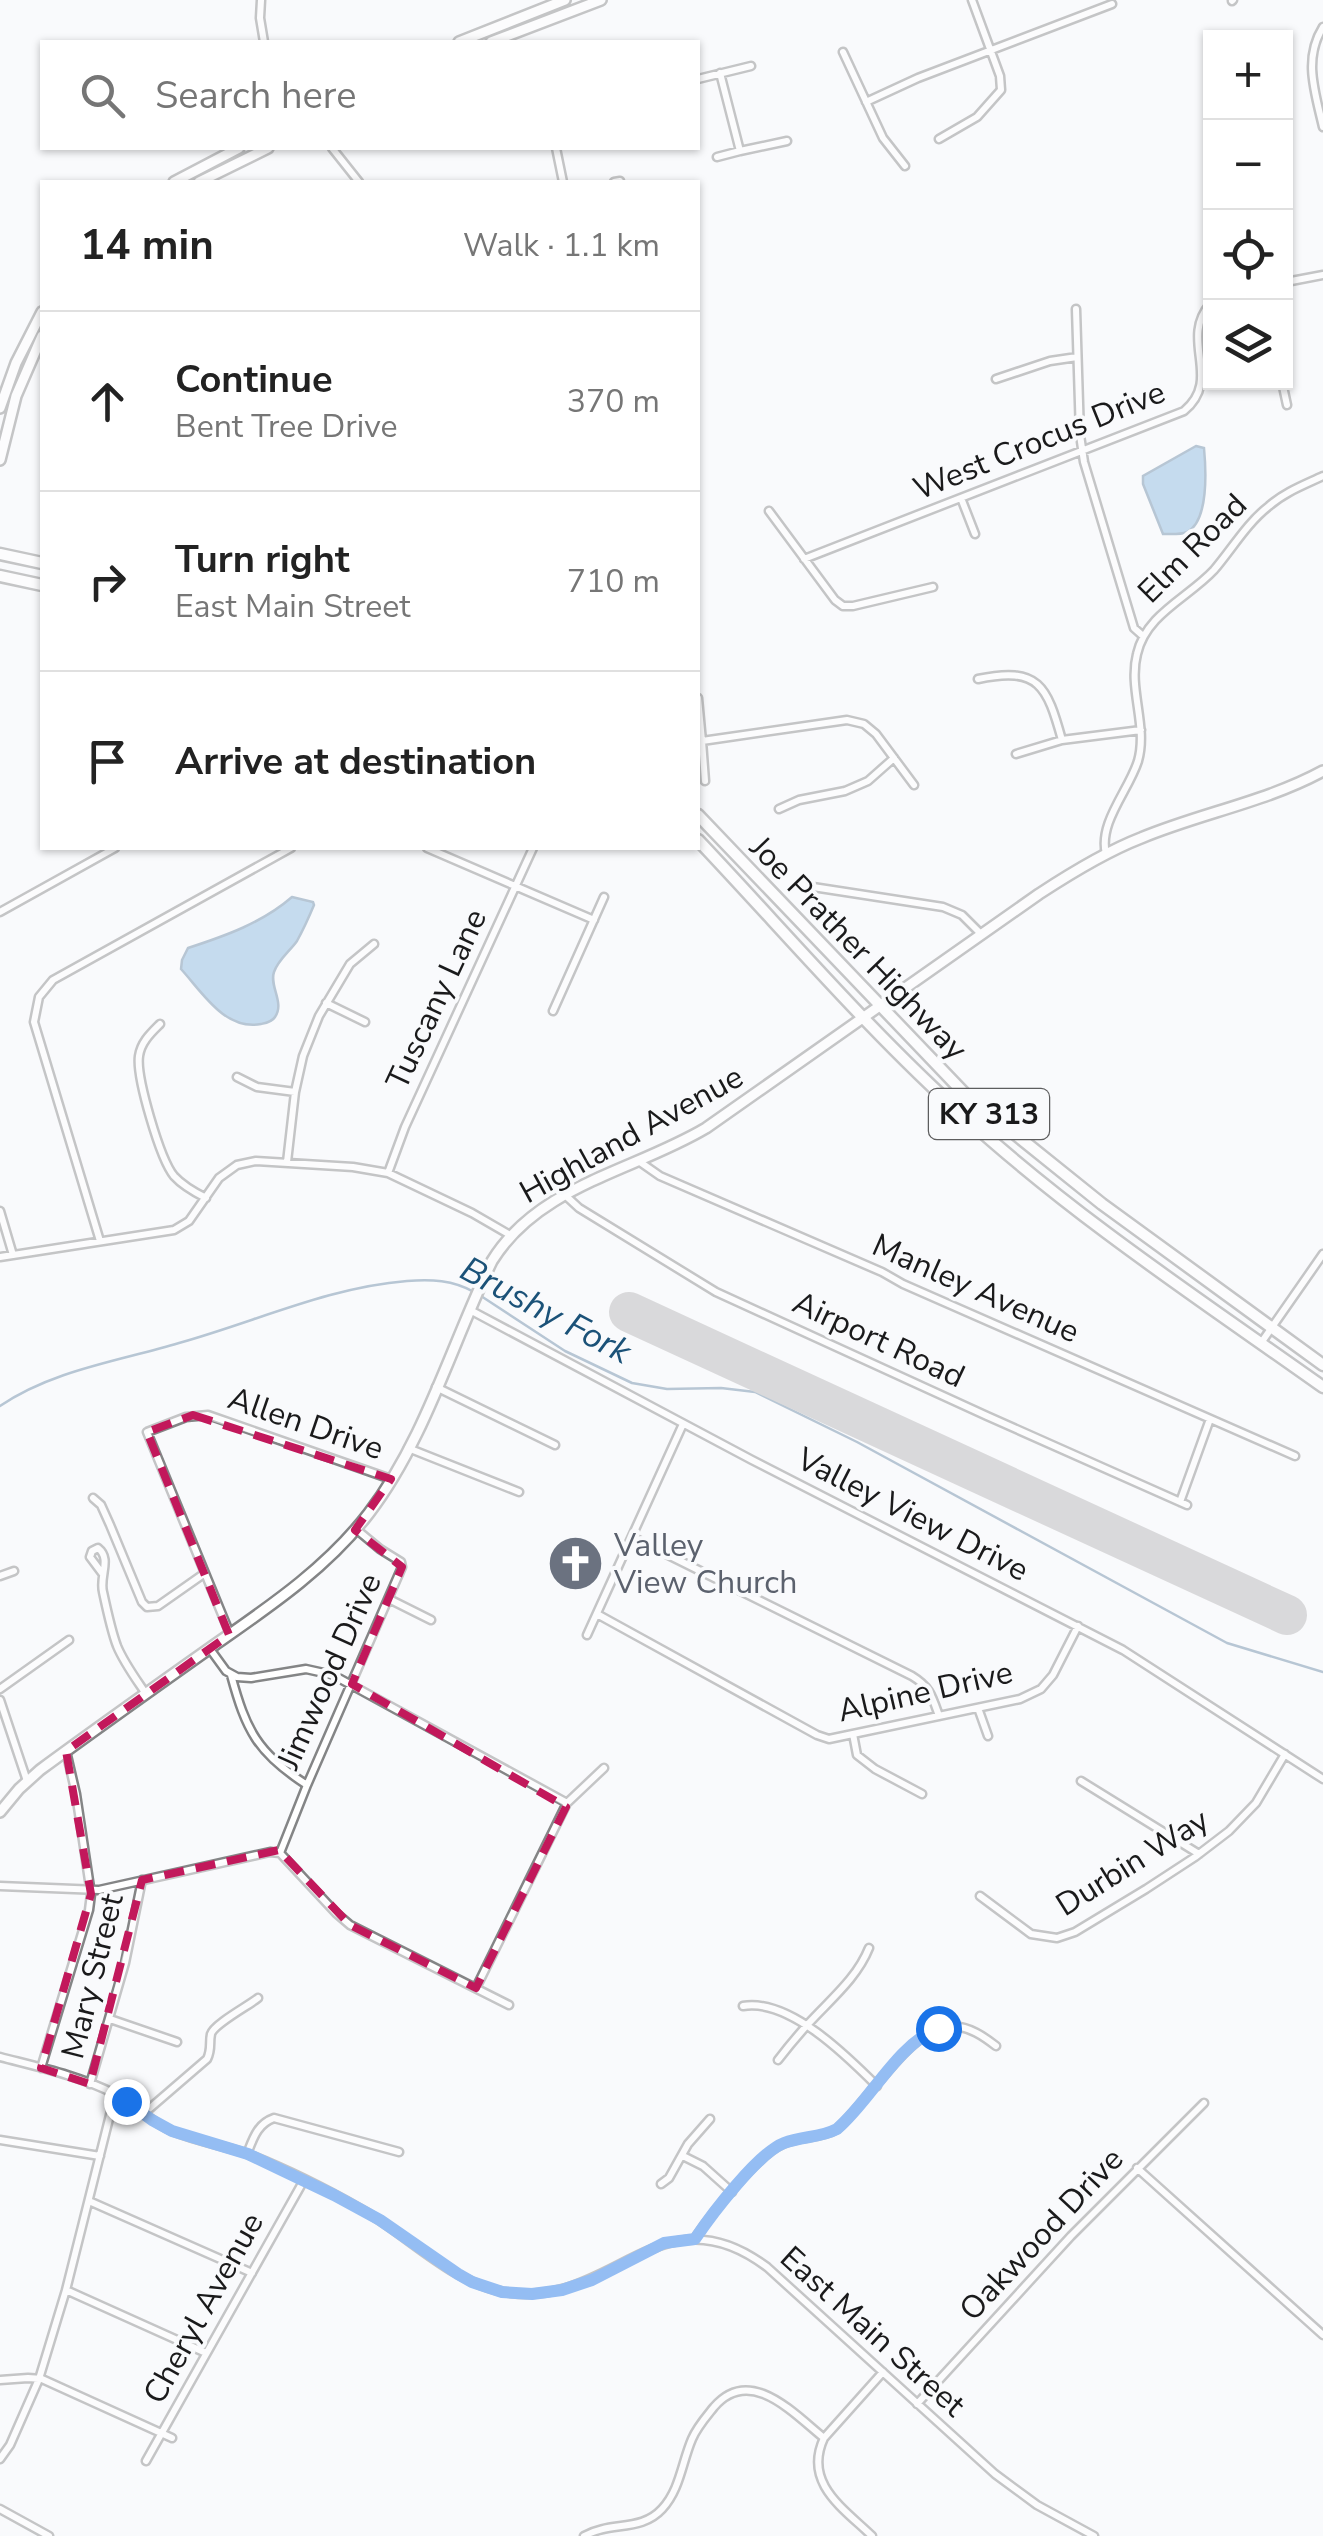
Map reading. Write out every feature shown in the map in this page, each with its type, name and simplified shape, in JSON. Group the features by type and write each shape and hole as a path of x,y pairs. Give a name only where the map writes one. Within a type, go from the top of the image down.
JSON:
{"highway":[{"path":"0,554 40,563"},
{"path":"0,576 40,585"},
{"name":"Joe Prather Highway","path":"700,817 938,1069 989,1114 1102,1204 1323,1365"},
{"name":"Joe Prather Highway","path":"700,842 932,1087 1012,1158 1107,1233 1323,1387"}],"main road":[{"path":"464,40 565,0"},
{"path":"496,40 602,0"},
{"path":"178,180 235,150"},
{"path":"203,180 264,150"},
{"path":"0,408 16,363 40,316"},
{"path":"0,460 16,396 40,341"},
{"name":"Highland Avenue","path":"0,1812 27,1782 66,1751 304,1580 356,1529 408,1448 501,1247 534,1213 564,1194 640,1162 706,1128 1063,878 1140,838 1261,798 1323,771"}],"street":[{"path":"261,0 264,40"},
{"path":"939,139 977,117 1001,90 1000,76 972,0"},
{"path":"866,102 918,78 1112,4"},
{"path":"1323,26 1313,46 1311,65 1323,127"},
{"path":"843,52 883,138 905,166"},
{"path":"700,79 751,66"},
{"path":"720,74 740,151"},
{"path":"717,157 787,141"},
{"path":"334,150 357,180"},
{"path":"556,150 563,180"},
{"path":"1293,281 1323,275"},
{"path":"1076,308 1082,451 1134,628 1144,636"},
{"name":"West Crocus Drive","path":"804,559 1178,414 1198,395 1202,381 1198,325 1203,316"},
{"path":"996,379 1077,356"},
{"path":"1284,390 1287,405"},
{"name":"Elm Road","path":"1106,854 1104,840 1139,756 1134,671 1144,636 1161,614 1212,572 1268,506 1323,476"},
{"path":"961,498 975,534"},
{"path":"769,511 843,606 933,586"},
{"path":"978,679 1013,674 1034,680 1052,704 1062,740"},
{"path":"705,781 700,741 848,720 864,724 876,734 914,785"},
{"path":"1016,754 1062,740 1140,730"},
{"path":"779,808 868,781 894,758"},
{"path":"0,912 111,850"},
{"path":"100,1241 34,1022 40,997 53,980 287,850"},
{"path":"432,850 594,920"},
{"name":"Tuscany Lane","path":"388,1173 405,1127 532,850"},
{"path":"800,885 943,907 962,915 981,934"},
{"path":"554,1011 604,897"},
{"path":"287,1162 303,1056 326,1003 350,964 374,944"},
{"path":"326,1003 365,1022"},
{"path":"160,1024 147,1036 139,1052 138,1071 164,1160 183,1186 206,1198"},
{"path":"237,1077 256,1087 295,1092"},
{"path":"0,1257 174,1230 189,1222 219,1178 237,1165 256,1160 388,1173 510,1235"},
{"name":"Manley Avenue","path":"640,1162 660,1176 1294,1456"},
{"name":"Airport Road","path":"564,1194 580,1208 716,1292 1184,1503 1210,1419"},
{"path":"0,1211 13,1255"},
{"path":"1261,1343 1323,1254"},
{"name":"Valley View Drive","path":"471,1306 684,1424 1078,1626 1146,1664 1323,1779"},
{"path":"436,1387 555,1445"},
{"name":"Allen Drive","path":"205,1573 148,1432 186,1417 208,1415 391,1479"},
{"path":"587,1635 684,1424"},
{"path":"408,1448 519,1492"},
{"path":"93,1498 104,1511 146,1607 158,1606 205,1573 230,1634"},
{"name":"Jimwood Drive","path":"280,1853 402,1567 401,1562 356,1529"},
{"path":"632,1537 912,1676 932,1695 940,1716"},
{"path":"0,1576 14,1572"},
{"path":"102,1574 102,1588 118,1646 146,1694"},
{"path":"389,1599 431,1620"},
{"name":"Alpine Drive","path":"597,1614 817,1736 829,1738 1020,1699 1041,1689 1078,1626"},
{"path":"0,1689 69,1640"},
{"path":"210,1648 231,1675 254,1740 278,1765 306,1785"},
{"path":"231,1675 244,1678 316,1670 352,1684 567,1803"},
{"path":"0,1700 27,1782"},
{"path":"978,1708 988,1736"},
{"path":"853,1734 857,1755 922,1794"},
{"path":"41,2068 91,1890 66,1751"},
{"name":"Durbin Way","path":"980,1896 1031,1934 1057,1938 1075,1932 1229,1831 1250,1810 1286,1754"},
{"path":"476,1988 567,1803 604,1768"},
{"path":"1082,1781 1199,1854"},
{"path":"0,1795 12,1796"},
{"path":"0,1886 91,1890 280,1853 350,1925 509,2005"},
{"name":"Mary Street","path":"90,2084 125,1963 142,1880"},
{"path":"778,2060 837,1995 869,1948"},
{"path":"142,2112 207,2058 211,2034 217,2025 258,1998"},
{"path":"744,2006 753,2004 808,2024 877,2086"},
{"path":"110,2019 178,2042"},
{"path":"695,2239 762,2159 777,2146 837,2129 926,2033 954,2026 969,2029 996,2046"},
{"name":"East Main Street","path":"0,2057 115,2094 172,2131 248,2154 304,2180 380,2220 472,2282 502,2292 562,2290 592,2280 664,2243 695,2239 725,2243 754,2257 1010,2486 1036,2505 1094,2536"},
{"path":"0,2459 40,2379 90,2202 115,2094"},
{"name":"Oakwood Drive","path":"917,2404 1001,2310 1204,2103"},
{"path":"248,2154 259,2128 274,2118 398,2152"},
{"path":"662,2184 710,2118"},
{"path":"0,2140 100,2156"},
{"path":"682,2156 703,2166 732,2192"},
{"path":"1137,2168 1323,2335"},
{"name":"Cheryl Avenue","path":"146,2461 304,2180"},
{"path":"90,2202 252,2272"},
{"path":"66,2290 206,2353"},
{"path":"870,2535 829,2494 819,2478 818,2450 824,2438 883,2372"},
{"path":"0,2380 40,2379 172,2438"},
{"path":"584,2536 603,2527 641,2524 660,2512 675,2489 696,2430 722,2397 736,2390 772,2397 824,2438"},
{"path":"0,2509 49,2536"}],"highlighted area":[{"path":"193,1415 391,1479 355,1530 402,1567 352,1684 566,1807 476,1988 350,1925 279,1850 142,1880 90,2084 41,2068 91,1894 66,1751 229,1635 147,1432"}],"water":[{"path":"1196,446 1204,448 1205,468 1199,517 1187,532 1163,534 1143,476"},
{"path":"292,897 314,905 297,941 274,972 278,1012 265,1023 236,1022 206,998 181,969 182,960 188,948 256,921"}],"waterway":[{"name":"Brushy Fork","path":"0,1406 64,1375 349,1290 425,1280 450,1283 474,1292"},
{"name":"Brushy Fork","path":"481,1296 565,1351 632,1383 667,1389 755,1392 857,1442 1227,1643 1323,1672"}],"runway":[{"path":"629,1312 1287,1615"}],"place":[{"name":"Valley View Church","path":"575,1563"}],"route":[{"path":"126,2101 172,2131 248,2154 334,2195 380,2220 472,2282 502,2292 547,2293 592,2280 664,2243 695,2239 769,2152 786,2142 837,2129 911,2046 938,2028"}]}
